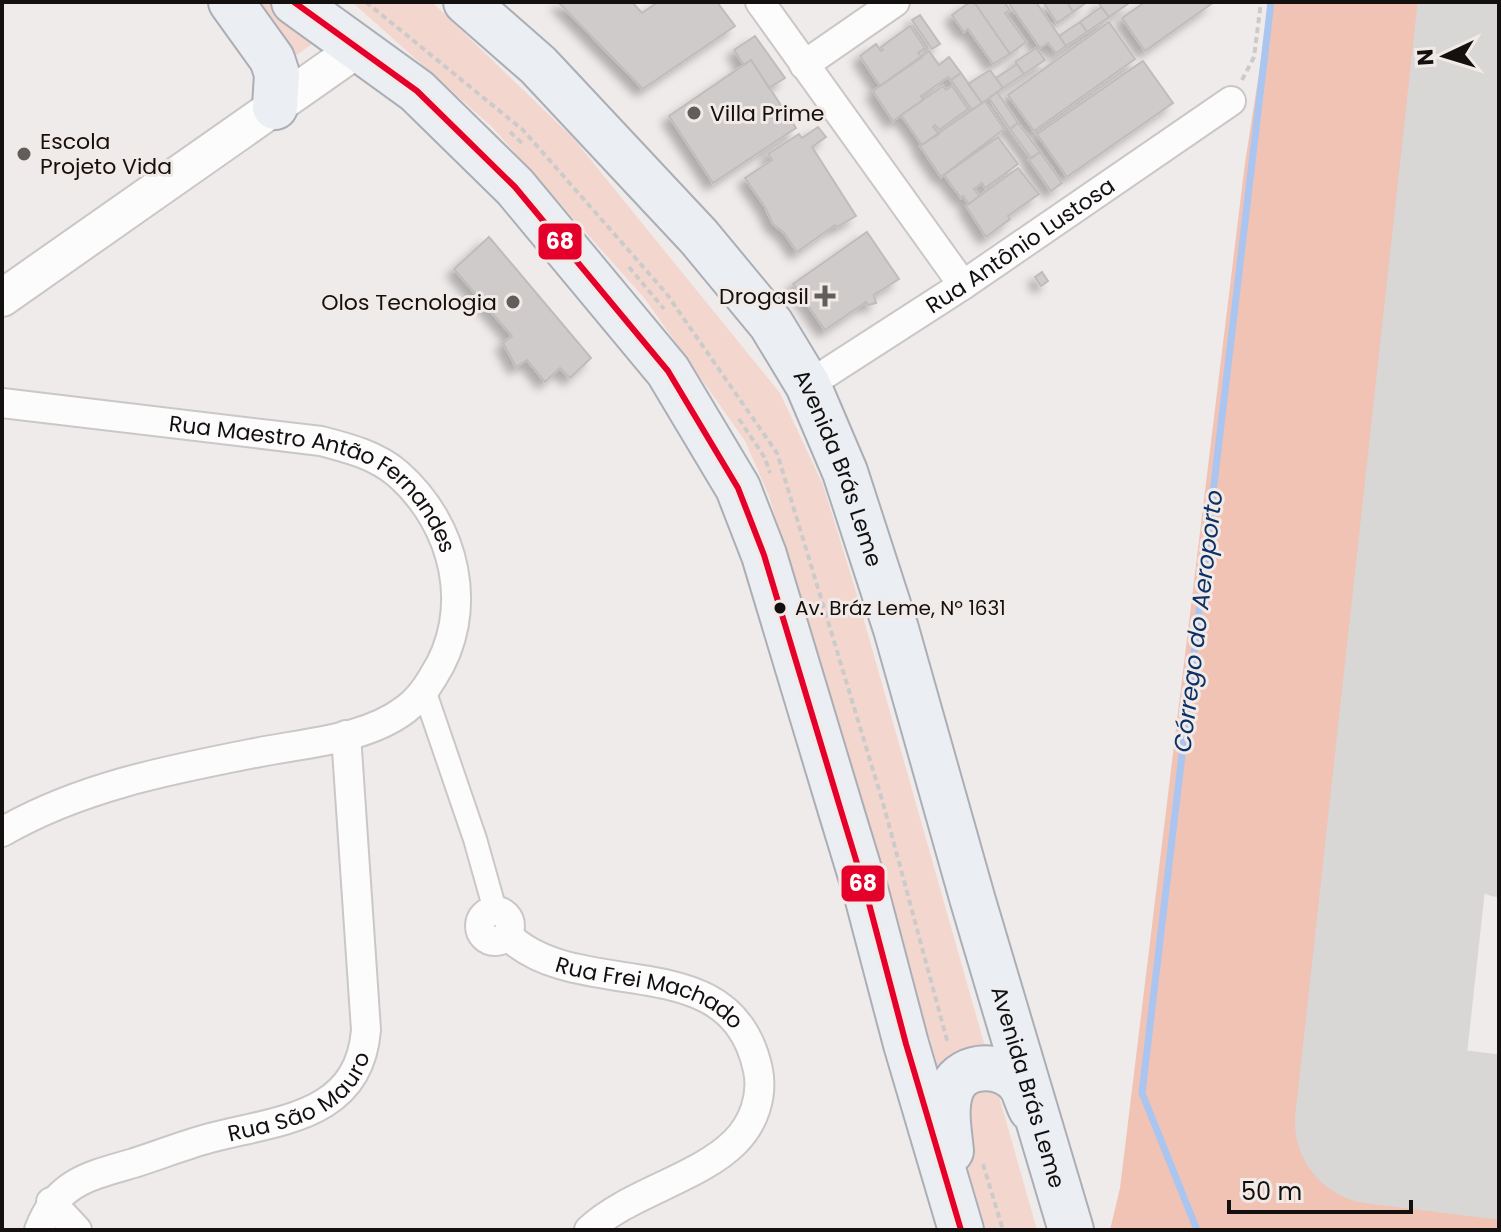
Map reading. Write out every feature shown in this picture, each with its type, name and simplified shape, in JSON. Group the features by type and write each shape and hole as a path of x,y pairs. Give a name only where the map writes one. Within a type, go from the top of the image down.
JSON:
{"main road":[{"path":"231,2 272,59 277,74 275,107"},
{"path":"294,2 417,91 515,187 574,254 668,371 738,488 764,555 855,855 958,1220"},
{"name":"Avenida Brás Leme","path":"466,2 538,65 699,237 771,324 808,385 845,472 896,629 1071,1230"},
{"path":"958,1220 949,1117 949,1097 958,1078 977,1069 988,1068 1008,1074 1020,1084 1049,1152"}],"street":[{"path":"760,2 963,285"},
{"path":"804,65 895,2"},
{"path":"2,298 360,47"},
{"name":"Rua Antônio Lustosa","path":"808,385 963,285 1231,101"},
{"name":"Rua Maestro Antão Fernandes","path":"2,403 321,441 353,449 397,474 430,513 441,530 455,582 454,632 445,658 413,704 397,716 346,735 229,758 91,791 45,809 2,832"},
{"path":"424,690 501,922"},
{"name":"Rua São Mauro","path":"51,1202 92,1175 207,1138 280,1121 317,1108 340,1092 351,1079 361,1058 366,1030 346,735"},
{"name":"Rua Frei Machado","path":"501,922 526,950 564,966 690,989 716,1002 741,1026 754,1052 760,1080 759,1101 736,1142 589,1230"},
{"path":"39,1230 51,1202 77,1230"}],"path":[{"path":"1231,101 1254,57 1261,2"}],"shaded area":[{"path":"244,2 275,2 323,36 290,60"},
{"path":"352,2 432,2 573,138 780,393 823,485 854,585 1037,1230 986,1230 769,496 745,441 645,299 493,128"},
{"path":"1270,2 1499,2 1377,1122 1499,1137 1499,1230 1110,1230 1120,1188 1245,163"}],"building":[{"path":"558,2 632,2 642,13 658,2 717,2 735,26 643,89"},
{"path":"974,2 1010,54 993,64 968,29 964,32 952,15"},
{"path":"974,2 1004,2 1010,10 1005,13 1026,42 1010,54"},
{"path":"1008,2 1036,2 1066,46 1056,53 1048,43 1040,48"},
{"path":"1043,2 1067,2 1073,12 1057,23"},
{"path":"1067,2 1087,2 1073,12"},
{"path":"1098,2 1128,2 1129,3 1109,17"},
{"path":"1145,2 1214,2 1145,51 1122,18"},
{"path":"1101,7 1109,17 1087,32 1080,22"},
{"path":"920,15 940,44 932,49 912,20"},
{"path":"1080,22 1087,32 1066,46 1059,36"},
{"path":"1109,22 1135,59 1034,131 1008,95"},
{"path":"910,26 925,48 918,53 922,57 880,86 860,56 876,44 883,50 881,47"},
{"path":"755,36 785,78 769,88 751,60 744,65 734,50"},
{"path":"1036,48 1045,60 1024,74 1015,62"},
{"path":"929,51 939,65 949,57 961,73 951,80 948,77 921,96 923,100 893,121 873,91"},
{"path":"751,60 796,128 713,183 669,116"},
{"path":"1143,61 1173,103 1067,177 1037,134"},
{"path":"1017,64 1024,74 1003,88 996,78"},
{"path":"990,70 1003,88 982,103 968,84"},
{"path":"961,73 982,103 972,110 951,80"},
{"path":"943,86 946,90 952,86 968,109 939,130 935,125 933,127 939,134 922,145 901,115"},
{"path":"997,92 1018,123 1010,129 989,98"},
{"path":"985,101 1004,129 941,177 920,146"},
{"path":"1018,123 1040,152 1031,158 1010,129"},
{"path":"818,127 826,137 812,147 856,216 837,227 835,225 797,252 784,233 773,224 745,178 772,160 768,154 799,134 802,138"},
{"path":"998,137 1018,164 985,188 982,183 974,189 979,196 969,204 944,175"},
{"path":"1040,152 1062,183 1051,191 1029,160"},
{"path":"1018,168 1039,194 1008,216 1010,219 986,237 966,206"},
{"path":"867,232 899,279 874,295 876,303 868,305 866,302 825,330 793,284"},
{"name":"Olos Tecnologia","path":"489,237 591,358 570,378 560,368 545,382 527,360 516,367 503,343 512,336 454,269"},
{"path":"1042,272 1048,281 1041,286 1035,277"}],"waterway":[{"name":"Córrego do Aeroporto","path":"1197,1230 1142,1093 1271,2"}],"taxiway":[{"path":"1491,750 1494,836 1499,864"}],"runway":[{"path":"1499,13 1377,1122 1499,1137"}],"transit line":[{"name":"68","path":"294,2 417,91 515,187 668,371 738,488 764,555 867,896 906,1044 961,1230"}],"place":[{"name":"Villa Prime","path":"694,113"},
{"name":"Escola Projeto Vida","path":"24,154"},
{"name":"Drogasil","path":"825,296"},
{"name":"Olos Tecnologia","path":"513,302"},
{"name":"Av. Bráz Leme, Nº 1631","path":"780,608"}]}
